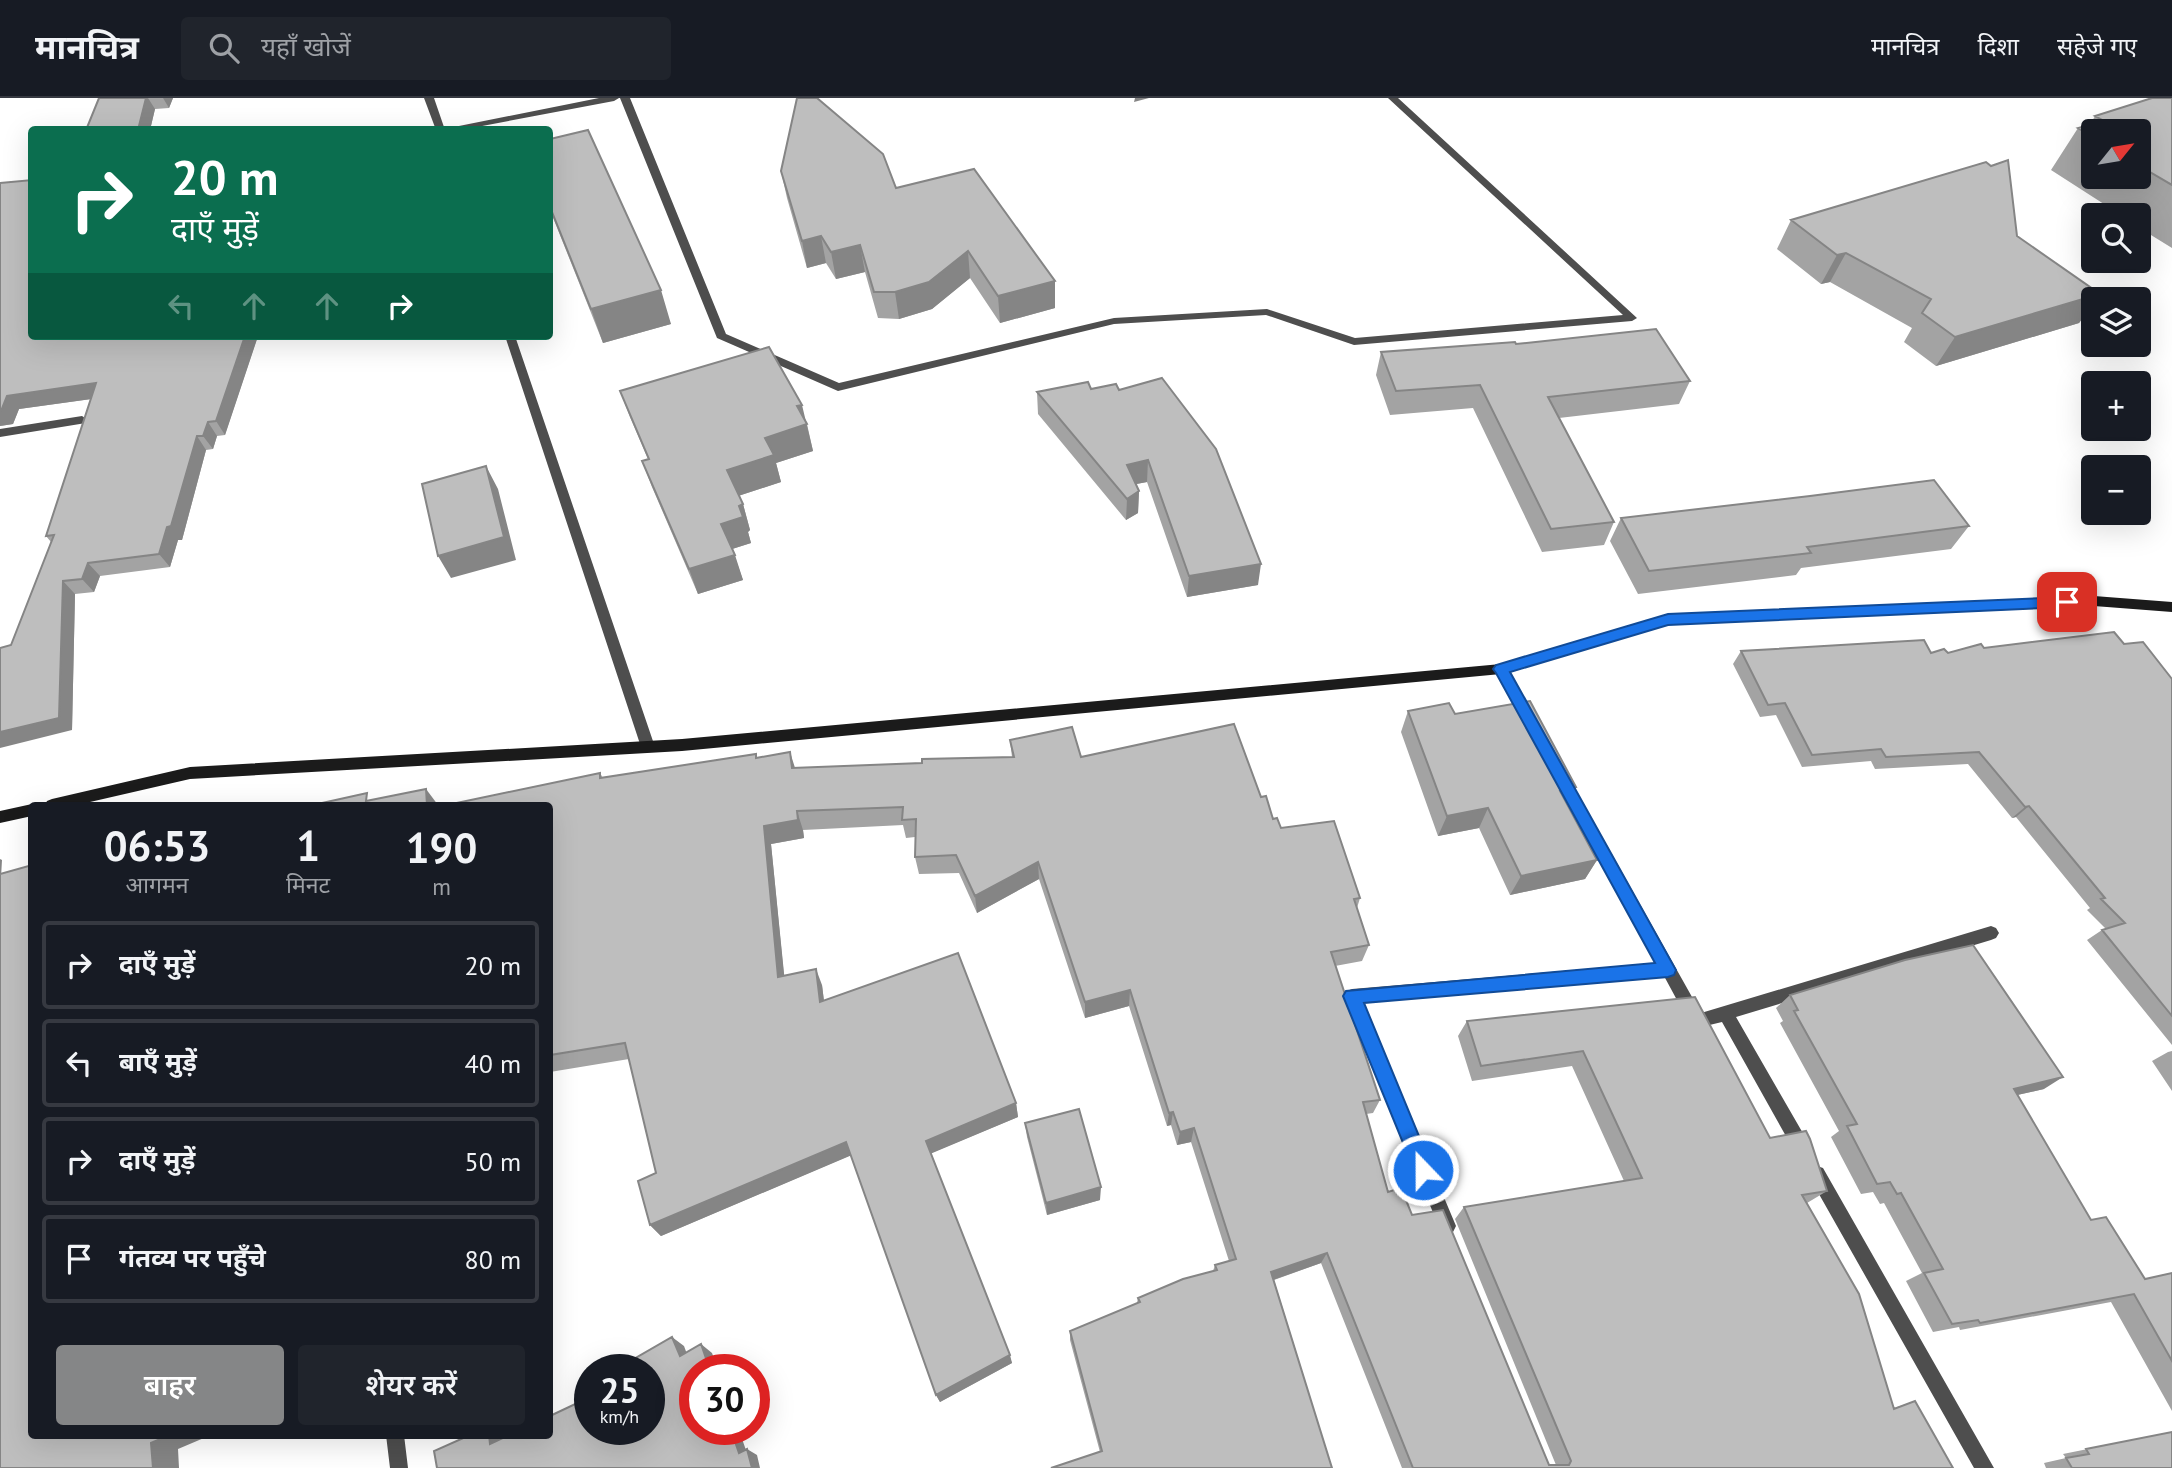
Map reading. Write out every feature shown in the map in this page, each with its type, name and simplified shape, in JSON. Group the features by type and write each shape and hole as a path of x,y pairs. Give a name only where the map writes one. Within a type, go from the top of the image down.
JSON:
{"main road":[{"path":"65,802 190,773 648,747 1501,669 1668,620 2094,601 2172,607"},
{"path":"0,817 28,811"}],"street":[{"path":"429,98 440,126"},
{"path":"464,126 614,98"},
{"path":"625,98 721,336 838,387 1114,321 1267,312 1354,342 1632,318 1393,98"},
{"path":"511,340 648,747"},
{"path":"0,433 82,420"},
{"path":"1501,669 1534,729"},
{"path":"1554,765 1697,1021"},
{"path":"1697,1021 1991,933"},
{"path":"1452,1238 1352,996 1668,970"},
{"path":"1697,1021 1726,1014 1985,1468"},
{"path":"395,1439 399,1468"}],"building":[{"path":"99,98 146,98 139,126 88,126"},
{"path":"797,98 817,98 883,154 896,188 974,169 1055,281 998,296 968,251 929,282 895,292 874,292 860,245 831,252 821,236 802,241 781,171"},
{"path":"2152,98 2172,98 2172,185 2151,173 2151,119 2100,119 2095,116"},
{"path":"588,130 661,290 591,309 553,214 553,138"},
{"path":"2008,160 2017,236 2090,287 2081,287 2081,300 1955,337 1922,313 1931,299 1846,253 1837,255 1791,220 1986,162 1991,166"},
{"path":"28,180 28,340 244,340 216,421 208,422 203,436 197,436 171,526 167,527 159,554 88,563 82,579 63,581 59,718 0,732 0,648 11,645 54,535 46,536 96,383 7,396 0,411 0,183"},
{"path":"1656,329 1690,381 1548,397 1614,522 1551,529 1480,385 1396,391 1381,352 1516,344"},
{"path":"769,347 802,405 797,406 807,424 765,438 774,455 727,470 743,504 739,506 743,517 721,524 735,555 689,569 642,461 649,459 620,391"},
{"path":"1162,378 1216,449 1261,564 1189,576 1148,460 1127,465 1139,491 1127,499 1037,392 1088,382 1091,389 1116,384 1119,390"},
{"path":"486,466 504,537 438,556 422,484"},
{"path":"1934,480 1969,526 1807,547 1811,553 1649,571 1621,518 1810,496"},
{"path":"2114,632 2124,644 2143,642 2172,679 2172,1016 2102,930 2125,923 2101,899 2105,898 2029,806 2025,807 1979,752 1886,757 1881,749 1812,755 1785,703 1768,705 1741,651 1924,640 1931,653 1944,649 1948,653 1981,644 1984,648"},
{"path":"1530,701 1576,787 1560,791 1597,860 1521,876 1488,808 1447,816 1408,711 1449,703 1455,714"},
{"path":"1234,724 1261,797 1266,796 1273,819 1277,818 1281,828 1334,821 1360,898 1354,899 1369,945 1331,952 1380,1100 1363,1102 1388,1192 1401,1188 1412,1215 1443,1210 1549,1465 1569,1465 1571,1461 1464,1207 1642,1178 1583,1051 1481,1066 1467,1021 1695,997 1770,1138 1806,1131 1827,1191 1802,1195 1859,1294 1894,1409 1915,1401 1953,1468 1413,1468 1327,1253 1271,1272 1332,1468 1051,1468 1102,1451 1070,1331 1140,1302 1138,1298 1183,1279 1217,1270 1215,1265 1236,1259 1194,1128 1180,1132 1173,1112 1169,1113 1130,990 1085,1002 1038,862 975,896 956,855 915,857 916,819 902,820 903,807 797,811 798,820 764,826 778,977 816,969 820,1002 958,953 1016,1103 926,1141 1010,1355 936,1395 846,1142 650,1225 638,1181 656,1173 625,1043 553,1055 553,802 461,802 600,773 600,778 756,754 756,758 790,752 792,768 922,763 922,759 1014,757 1010,740 1072,727 1081,757"},
{"path":"426,789 427,802 326,802 367,793 366,801"},
{"path":"28,866 28,1439 160,1439 151,1443 153,1468 0,1468 0,874"},
{"path":"1973,945 2063,1077 2014,1089 2091,1220 2106,1217 2145,1279 2172,1273 2172,1361 2134,1294 1980,1323 1978,1320 1952,1324 1924,1273 1943,1269 1901,1193 1897,1194 1890,1182 1877,1184 1847,1126 1857,1124 1794,1011 1798,1010 1790,995 1905,960"},
{"path":"1079,1109 1101,1187 1046,1203 1025,1123"},
{"path":"672,1337 679,1354 679,1445 736,1445 739,1453 747,1449 752,1468 437,1468 434,1451 461,1439 489,1439 490,1444 501,1439 553,1439 553,1415 574,1405 574,1445 665,1445 665,1354 643,1354"},
{"path":"701,1344 704,1354 684,1354"},
{"path":"2172,1432 2172,1468 2072,1468 2066,1458 2089,1454 2086,1449"}],"route":[{"path":"1423,1170 1352,996 1668,970 1501,669 1668,620 2067,602"}]}
